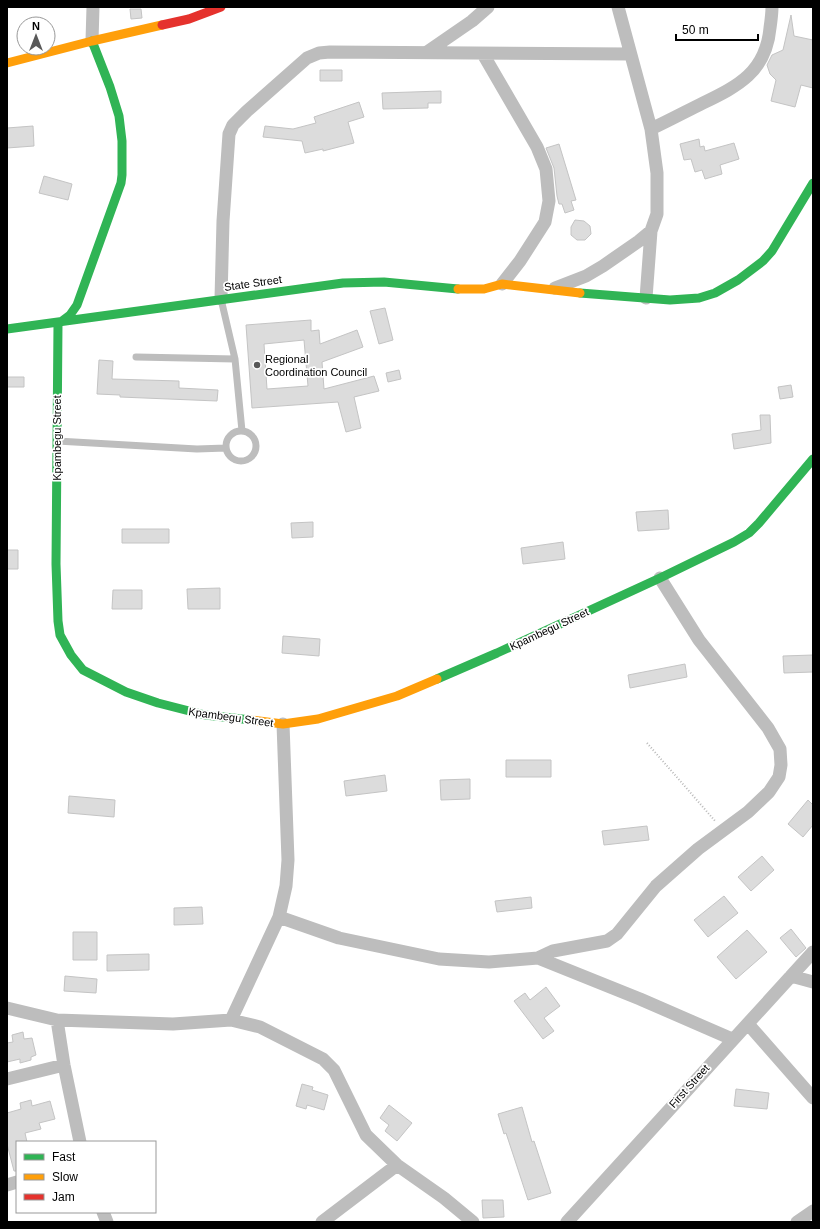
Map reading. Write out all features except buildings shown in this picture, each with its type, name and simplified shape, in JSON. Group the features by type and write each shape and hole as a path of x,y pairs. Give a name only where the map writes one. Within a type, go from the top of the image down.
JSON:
{"street":[{"path":"58,324 70,315 77,305 121,183 123,164 119,116 112,93 92,41 93,7"},
{"path":"7,64 92,41 189,19 221,7"},
{"path":"427,52 472,21 488,7"},
{"path":"618,7 650,129 657,173 657,214 651,231 646,298"},
{"path":"650,129 718,96 748,76 759,63 764,54 770,33 772,7"},
{"path":"221,299 228,141 233,125 307,58 319,53 330,52 630,54"},
{"path":"483,54 537,147 546,169 548,201 545,222 520,261 502,284"},
{"path":"502,284 600,295 670,300 699,298 715,293 738,280 763,261 772,251 813,183"},
{"path":"551,290 586,276 603,266 651,231"},
{"name":"State Street","path":"7,329 58,324 221,299 341,284 370,282 398,283 470,289 493,288 502,284"},
{"name":"Kpambegu Street","path":"58,324 56,564 58,621 60,635 71,655 83,670 126,692 158,704 204,715 283,724 318,719 397,696 497,653 660,578 709,555 749,533 772,509 813,459"},
{"path":"279,917 339,938 439,959 489,962 538,958 553,951 607,941 617,934 656,886 698,849 748,812 769,792 779,777 782,765 780,749 768,728 699,640 660,578"},
{"path":"231,1020 279,917 286,886 288,860 283,724"},
{"name":"First Street","path":"567,1222 732,1039 748,1024 813,952"},
{"path":"538,958 640,999 732,1039"},
{"path":"791,976 813,982"},
{"path":"7,1008 57,1020 173,1024 231,1020 260,1027 323,1059 334,1070 366,1135 397,1165 444,1198 473,1222"},
{"path":"57,1020 64,1065 80,1141"},
{"path":"748,1024 813,1098"},
{"path":"7,1079 64,1065"},
{"path":"322,1222 397,1165"},
{"path":"797,1222 813,1211"}],"lane":[{"path":"221,299 235,359 242,431"},
{"path":"136,357 235,359"},
{"path":"242,431 249,433 255,439 255,453 249,459 242,461 235,460 229,455 226,448 227,439 234,433 242,431"},
{"path":"57,441 197,449 226,448"}],"path":[{"path":"647,743 724,830"}],"traffic: fast":[{"path":"58,324 70,315 77,305 121,183 122,175 122,141 119,116 110,87 92,41"},
{"path":"580,293 670,300 699,298 715,293 738,280 763,261 772,251 813,183"},
{"path":"7,329 343,283 384,282 458,289"},
{"path":"58,324 56,564 58,621 60,635 71,655 83,670 126,692 158,703 205,715 251,720"},
{"path":"437,679 660,578 734,542 749,533 759,523 813,459"}],"traffic: slow":[{"path":"7,63 162,25"},
{"path":"458,289 484,289 502,284 580,293"},
{"path":"251,720 283,724 318,719 397,696 437,679"}],"traffic: jam":[{"path":"162,25 189,19 221,7"}],"place":[{"name":"Regional Coordination Council","path":"257,365"}]}
